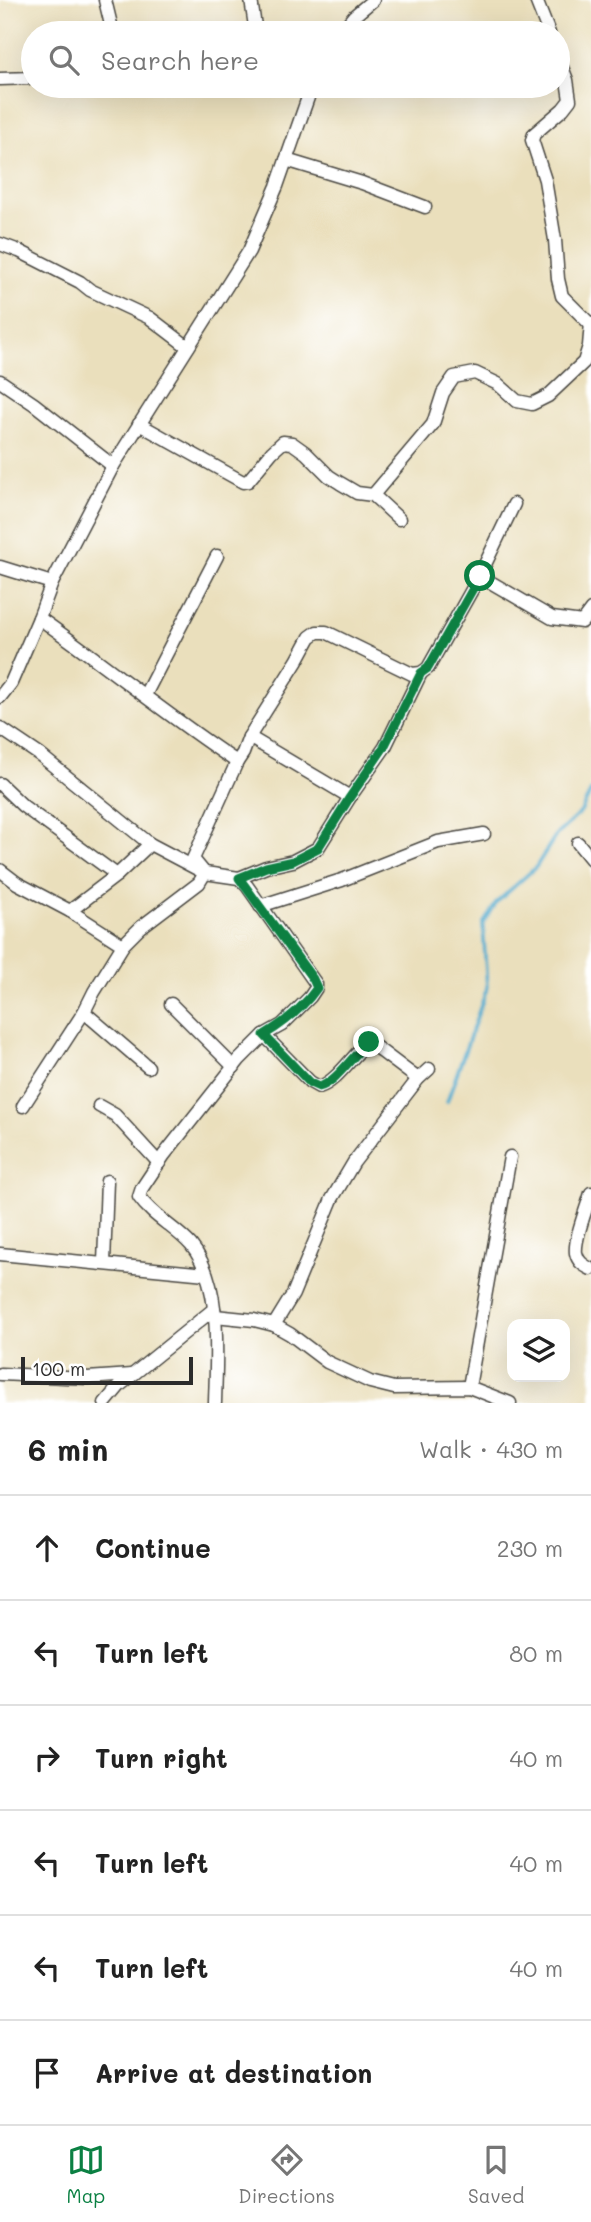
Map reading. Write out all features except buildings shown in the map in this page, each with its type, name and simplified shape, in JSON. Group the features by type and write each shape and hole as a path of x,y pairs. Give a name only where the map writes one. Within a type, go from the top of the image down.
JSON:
{"street":[{"path":"105,0 110,21"},
{"path":"251,0 254,21"},
{"path":"536,0 544,21"},
{"path":"351,21 369,1"},
{"path":"0,79 21,78"},
{"path":"373,495 433,424 443,393 454,377 475,373 498,384 517,401 531,404 548,396 584,362 589,346 590,324 562,296 545,180 532,141 534,134 570,100 570,89"},
{"path":"0,697 11,682 52,583 113,466 249,251 270,206 308,98"},
{"path":"286,160 362,183 425,207"},
{"path":"0,244 19,251 80,282 90,290 150,318 188,347"},
{"path":"0,382 34,404 113,466"},
{"path":"139,424 238,481 248,481 283,442 292,443 329,476 357,493 373,495 399,519"},
{"path":"0,728 40,755 149,844 205,873 239,878 266,867 293,861 318,848 384,747 421,673 428,668 480,576 514,504"},
{"path":"145,695 217,556"},
{"path":"0,567 52,583"},
{"path":"480,576 552,618 582,622 591,610"},
{"path":"39,618 189,730 237,762"},
{"path":"205,873 193,859 249,737 310,636 317,632 326,632 412,674 421,673"},
{"path":"249,737 350,797"},
{"path":"0,784 23,806 117,875"},
{"path":"260,906 342,880 438,842 484,834"},
{"path":"578,843 591,859"},
{"path":"70,911 117,875 149,844"},
{"path":"0,870 17,883 70,911 123,945"},
{"path":"23,1106 84,1012 93,992 123,945 141,927 199,883 205,873"},
{"path":"215,1403 217,1334 215,1312 204,1265 190,1244 146,1207 139,1197 159,1163 234,1067 264,1035 282,1024 317,988 239,878"},
{"path":"171,1004 234,1067"},
{"path":"84,1012 148,1066"},
{"path":"264,1035 310,1083 319,1087 330,1082 359,1049 369,1042 418,1079"},
{"path":"274,1325 293,1294 332,1199 354,1162 418,1079 429,1069"},
{"path":"99,1106 115,1115 159,1163"},
{"path":"469,1387 510,1157"},
{"path":"104,1263 107,1181"},
{"path":"591,1193 576,1254 580,1263 591,1269"},
{"path":"0,1254 206,1274"},
{"path":"105,1403 132,1375 215,1312 274,1325 327,1362 370,1382 394,1388 469,1387 510,1403"},
{"path":"0,1374 87,1378 132,1375"}],"waterway":[{"path":"447,1102 487,988 483,924 497,902 536,867 556,835 581,812 591,791"}],"route":[{"path":"369,1042 359,1049 330,1082 319,1087 310,1083 264,1035 282,1024 317,988 239,878 266,867 293,861 318,848 384,747 421,673 428,668 480,576"}]}
